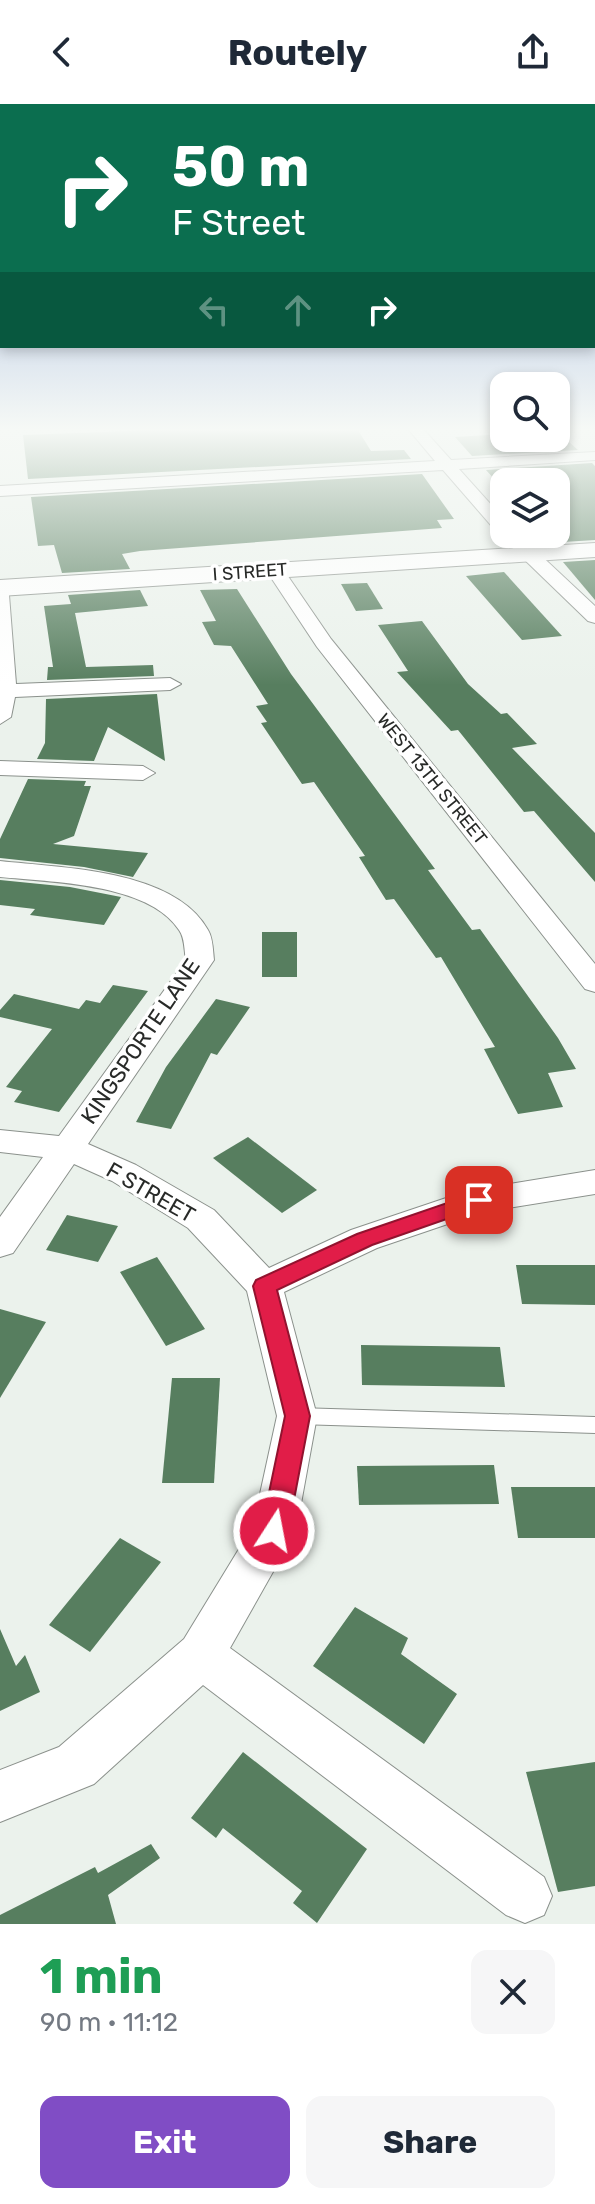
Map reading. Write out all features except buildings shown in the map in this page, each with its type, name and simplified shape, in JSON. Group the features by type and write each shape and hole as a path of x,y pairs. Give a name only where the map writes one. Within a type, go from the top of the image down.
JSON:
{"street":[{"path":"522,548 595,617"},
{"name":"I STREET","path":"0,592 275,570 595,550"},
{"name":"WEST 13TH STREET","path":"275,570 324,643 595,983"},
{"path":"0,592 3,691 0,717"},
{"path":"3,691 170,684"},
{"path":"0,768 143,773"},
{"name":"KINGSPORTE LANE","path":"0,869 134,888 165,900 189,918 202,940 200,960 0,1244"},
{"name":"F STREET","path":"0,1141 67,1148 124,1173 201,1219 264,1286"},
{"path":"0,1796 76,1766 201,1655 274,1531 297,1416 264,1286 364,1239 479,1200 595,1182"},
{"path":"201,1655 525,1896"}],"lane":[{"path":"297,1416 595,1425"}],"route":[{"path":"274,1531 297,1416 264,1286 364,1239 479,1200"}]}
